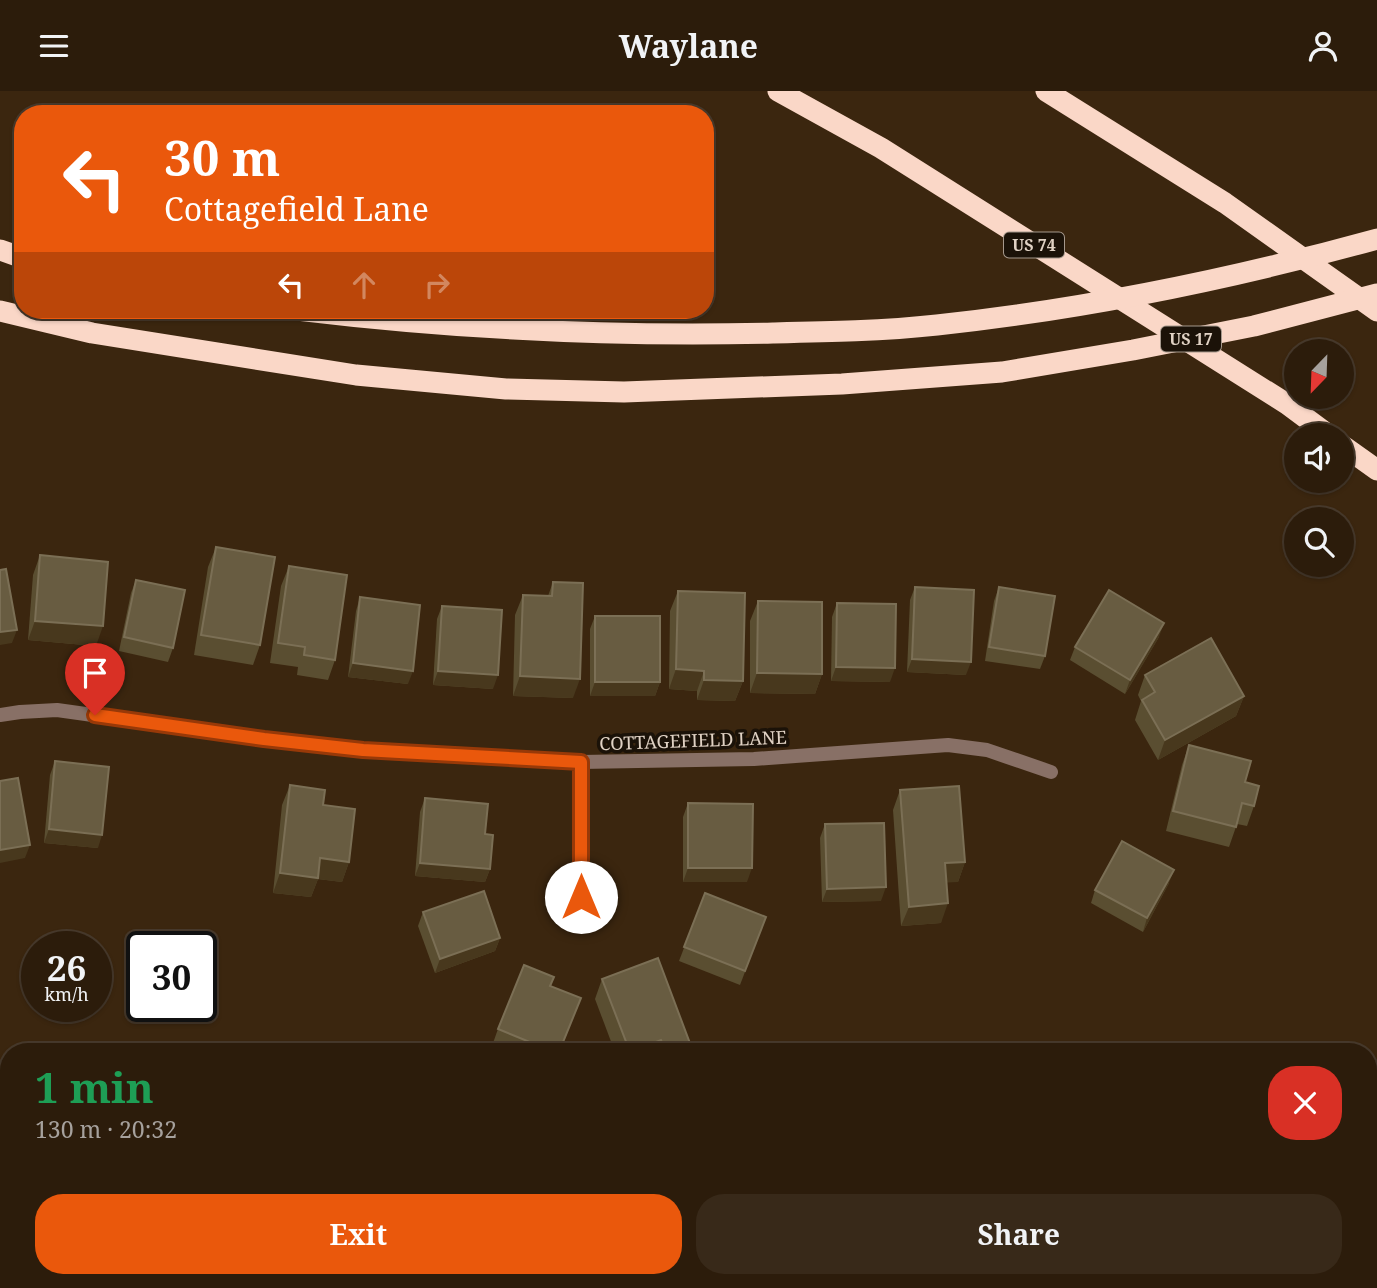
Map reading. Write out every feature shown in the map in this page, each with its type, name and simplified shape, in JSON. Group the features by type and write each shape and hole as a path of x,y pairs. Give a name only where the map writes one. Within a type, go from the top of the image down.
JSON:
{"highway":[{"name":"US 74","path":"778,91 881,148 1287,404 1313,423"},
{"path":"1046,91 1225,203 1377,311"},
{"path":"381,319 646,335 935,326 1177,289 1377,239"},
{"name":"US 17","path":"33,319 92,333 224,356 356,375 506,389 651,391 842,384 1002,372 1240,329 1377,294"},
{"path":"1354,454 1377,470"}],"street":[{"name":"COTTAGEFIELD LANE","path":"0,715 57,710 363,750 581,762 754,759 948,745 988,750 1051,772"},
{"path":"581,762 581,897"}],"building":[{"path":"216,547 275,557 260,645 201,635"},
{"path":"40,555 108,562 103,626 35,621"},
{"path":"289,566 347,575 335,660 304,655 305,647 278,643"},
{"path":"6,569 17,630 0,632 0,570"},
{"path":"136,580 185,590 173,648 124,637"},
{"path":"553,582 583,583 580,679 520,676 523,595 552,596"},
{"path":"915,587 974,590 971,662 912,659"},
{"path":"999,587 1055,596 1045,656 989,647"},
{"path":"1109,590 1164,623 1130,680 1075,647"},
{"path":"678,591 745,593 743,681 704,680 704,671 676,669"},
{"path":"360,597 420,605 413,671 353,663"},
{"path":"758,601 822,602 822,674 757,673"},
{"path":"837,603 896,604 895,668 836,667"},
{"path":"442,606 502,610 498,675 438,671"},
{"path":"595,616 660,616 660,682 595,682"},
{"path":"1211,638 1244,696 1165,740 1142,700 1155,692 1145,675"},
{"path":"1189,745 1251,761 1245,782 1259,786 1254,806 1242,803 1236,827 1173,811"},
{"path":"55,761 109,767 102,835 49,829"},
{"path":"18,778 30,845 0,850 0,781"},
{"path":"290,785 325,790 323,805 355,809 349,862 320,858 318,878 280,873"},
{"path":"959,786 965,862 945,863 948,903 909,907 900,790"},
{"path":"425,798 488,804 485,834 493,835 490,869 420,863"},
{"path":"688,803 753,804 752,868 688,868"},
{"path":"884,823 886,887 827,889 825,824"},
{"path":"1122,841 1174,870 1147,918 1095,890"},
{"path":"484,891 500,938 440,959 423,912"},
{"path":"705,893 766,917 745,971 684,947"},
{"path":"658,958 690,1043 662,1043 661,1040 653,1043 627,1043 602,979"},
{"path":"524,965 554,977 550,986 581,998 563,1043 532,1043 498,1029"}],"route":[{"path":"95,715 363,750 581,762 581,897"}]}
